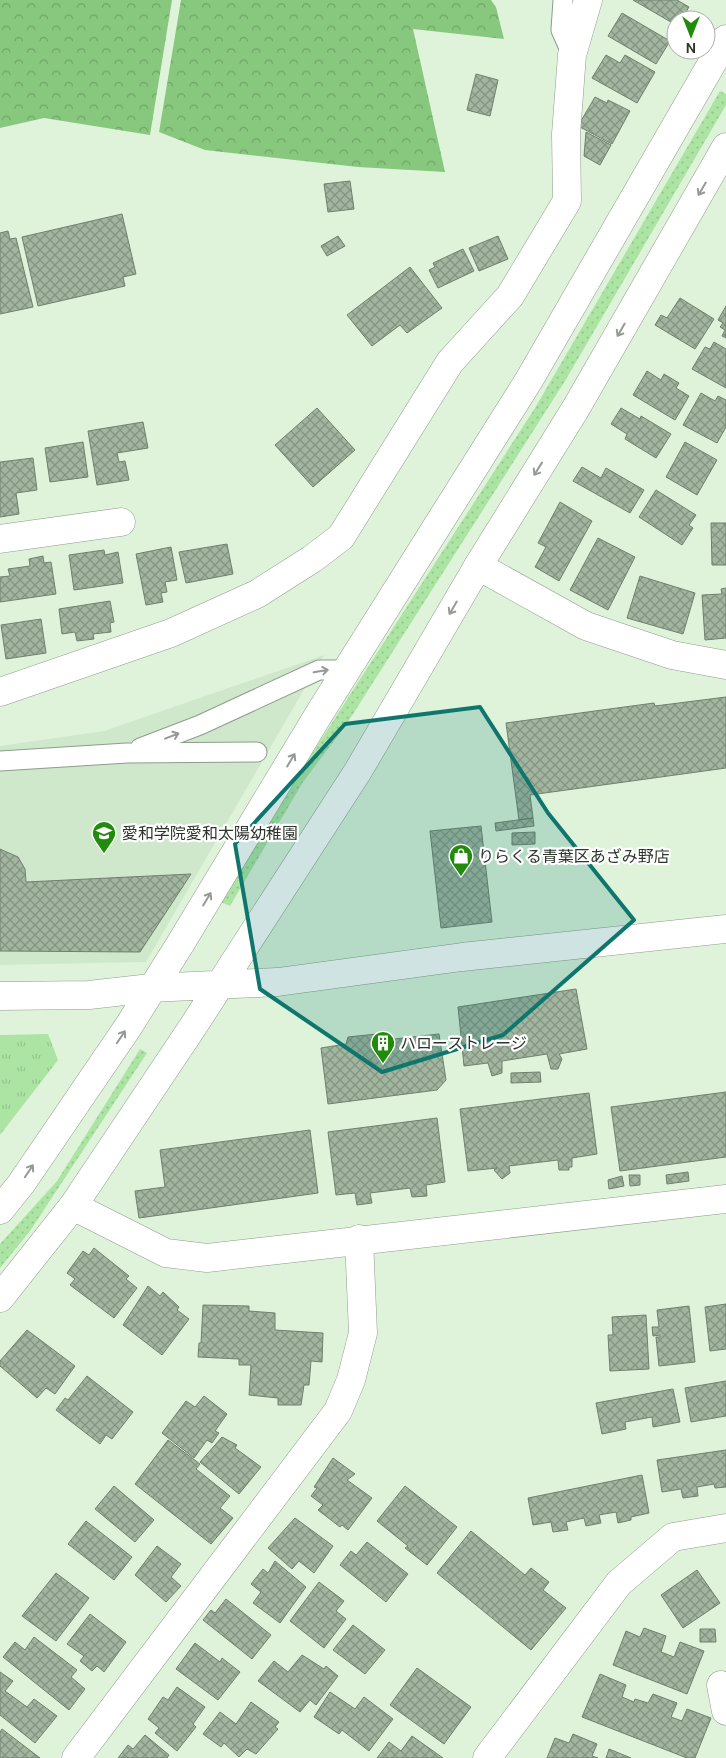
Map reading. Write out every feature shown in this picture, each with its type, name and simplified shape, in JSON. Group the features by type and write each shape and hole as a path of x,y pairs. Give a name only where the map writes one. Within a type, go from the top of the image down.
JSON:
{"street":[{"path":"0,692 171,633 231,606 257,594 312,559 341,537 450,362 510,296 567,201 566,134 572,54 588,0"},
{"path":"0,1210 128,1027 529,380 726,40"},
{"path":"0,1298 73,1206 219,986 358,771 478,566 576,408 726,147"},
{"path":"0,540 121,522"},
{"path":"478,566 586,626 672,655 726,665"},
{"path":"0,996 89,995 151,988 278,982 462,957 726,929"},
{"path":"73,1206 166,1253 207,1258 359,1239 726,1199"},
{"path":"76,1758 338,1411 351,1380 363,1333 359,1239"},
{"path":"487,1758 619,1583 673,1537 726,1528"}],"lane":[{"path":"563,0 561,30 572,54"},
{"path":"127,753 200,725 319,670 348,670"},
{"path":"0,761 127,753 258,752"}],"highlighted area":[{"path":"480,707 548,813 634,920 503,1035 382,1072 260,989 235,844 345,724"}],"shaded area":[{"name":"愛和学院愛和太陽幼稚園","path":"324,655 146,962 0,965 0,746 104,731"}],"green space":[{"path":"0,0 172,0 150,135 44,118 0,128"},
{"path":"181,0 491,0 496,7 504,39 413,29 445,172 358,167 205,150 159,132"},
{"path":"720,91 726,94 726,105 565,381 346,725 303,782 230,906 221,902 317,746 535,408"},
{"path":"48,1034 58,1060 0,1135 0,1035"},
{"path":"140,1049 147,1053 30,1231 0,1268 0,1244 57,1181"}],"building":[{"path":"633,0 677,0 689,7 687,10 666,10 666,19"},
{"path":"622,13 666,39 666,48 656,64 608,36"},
{"path":"606,55 620,63 625,55 655,72 637,103 592,78"},
{"path":"476,74 498,80 490,116 467,110"},
{"path":"595,97 607,103 608,100 630,111 612,144 578,126"},
{"path":"586,132 611,145 600,165 584,156"},
{"path":"350,181 354,209 328,212 324,184"},
{"path":"122,214 136,274 123,277 125,286 38,306 22,237"},
{"path":"8,231 10,239 16,238 33,307 0,314 0,233"},
{"path":"338,236 345,246 327,256 321,246"},
{"path":"498,236 508,259 479,271 469,248"},
{"path":"463,249 474,271 438,288 429,270 435,267 433,263"},
{"path":"410,267 442,308 407,333 400,325 372,346 347,315"},
{"path":"680,298 714,319 695,349 655,325 661,315 667,318"},
{"path":"726,306 726,338 722,336 725,330 720,327 723,323 718,320"},
{"path":"714,342 726,349 726,388 692,369 705,347 710,349"},
{"path":"647,371 661,380 664,374 679,383 676,388 689,396 675,420 633,395"},
{"path":"701,393 715,401 718,396 726,400 726,427 717,443 683,425"},
{"path":"317,408 355,450 313,487 275,445"},
{"path":"621,408 640,419 641,416 671,434 656,458 625,439 627,434 611,424"},
{"path":"143,422 148,448 117,453 119,462 125,461 129,480 97,485 88,431"},
{"path":"83,442 88,477 50,482 45,448"},
{"path":"685,442 717,460 697,495 666,477"},
{"path":"33,458 37,490 16,493 19,514 0,517 0,462"},
{"path":"582,467 601,478 606,468 644,490 630,513 573,481"},
{"path":"656,490 696,515 689,525 693,528 682,545 639,517"},
{"path":"560,502 592,521 559,581 535,567 546,547 538,543"},
{"path":"711,523 726,523 726,565 712,565"},
{"path":"598,538 635,557 608,610 570,590"},
{"path":"227,544 233,574 186,583 179,552"},
{"path":"171,547 177,580 165,582 167,592 161,593 163,602 146,605 136,554"},
{"path":"104,550 105,555 118,552 123,583 74,590 69,555"},
{"path":"43,556 44,563 51,562 56,594 0,602 0,577 10,576 8,569 30,566 29,559"},
{"path":"640,576 695,593 683,634 627,618"},
{"path":"726,588 726,638 705,640 702,595 722,594 721,589"},
{"path":"110,601 114,622 110,623 111,632 93,634 94,639 77,641 75,632 62,634 59,609"},
{"path":"41,619 46,653 6,659 1,625"},
{"path":"726,697 726,768 530,795 533,818 519,820 506,723 654,703 655,706"},
{"path":"533,818 534,826 496,831 495,823"},
{"name":"りらくる青葉区あざみ野店","path":"481,826 492,922 441,928 430,831"},
{"path":"535,832 535,844 512,845 512,833"},
{"path":"0,849 18,857 25,869 26,882 191,874 140,952 0,951"},
{"path":"576,989 587,1049 559,1054 562,1059 558,1069 551,1069 547,1054 502,1061 502,1073 492,1076 488,1063 464,1066 458,1007"},
{"name":"ハローストレージ","path":"377,1034 377,1041 439,1034 446,1080 437,1090 328,1104 321,1048 346,1044 348,1037"},
{"path":"540,1072 541,1082 511,1083 511,1073"},
{"path":"726,1092 726,1157 620,1171 611,1107"},
{"path":"589,1093 597,1154 572,1158 572,1167 569,1167 569,1170 559,1170 558,1160 509,1166 510,1173 502,1179 494,1170 497,1168 468,1171 460,1109"},
{"path":"437,1118 445,1182 426,1185 427,1196 412,1197 410,1188 370,1193 372,1203 357,1205 355,1193 336,1195 328,1132"},
{"path":"310,1130 318,1193 139,1218 135,1191 165,1187 160,1150"},
{"path":"688,1172 689,1181 667,1184 666,1175"},
{"path":"629,1175 640,1175 640,1185 630,1186"},
{"path":"622,1176 624,1186 609,1189 608,1180"},
{"path":"94,1248 129,1276 126,1279 137,1288 114,1318 70,1285 75,1279 67,1273 83,1251 89,1255"},
{"path":"148,1286 160,1296 163,1292 179,1307 177,1310 189,1319 162,1355 123,1325"},
{"path":"726,1304 726,1349 710,1351 705,1307"},
{"path":"203,1305 249,1306 249,1311 275,1313 275,1330 323,1333 322,1362 311,1361 309,1385 304,1385 301,1405 278,1405 278,1398 249,1395 251,1365 239,1365 239,1359 198,1357 199,1343 201,1343"},
{"path":"689,1306 695,1362 659,1366 656,1337 660,1337 660,1335 653,1336 652,1327 659,1327 657,1310"},
{"path":"646,1315 649,1369 610,1371 608,1335 613,1335 612,1317"},
{"path":"27,1330 75,1366 55,1394 46,1388 37,1398 0,1366 0,1361"},
{"path":"87,1376 133,1412 112,1439 106,1435 100,1444 56,1410 65,1398 68,1400"},
{"path":"726,1381 726,1416 691,1422 685,1388"},
{"path":"673,1389 680,1422 653,1427 652,1417 625,1422 626,1429 602,1434 596,1403"},
{"path":"204,1396 227,1414 215,1431 219,1433 212,1443 207,1440 194,1458 162,1433 186,1401 195,1407"},
{"path":"222,1437 237,1445 235,1448 261,1467 239,1494 200,1462"},
{"path":"168,1440 200,1464 196,1469 230,1496 220,1508 233,1518 211,1544 135,1484"},
{"path":"726,1450 726,1487 715,1488 714,1484 697,1487 698,1496 683,1498 681,1489 662,1492 657,1460"},
{"path":"333,1458 355,1474 347,1480 372,1498 348,1530 342,1525 340,1527 318,1510 323,1505 311,1496 317,1488 314,1487"},
{"path":"642,1475 649,1513 631,1517 631,1520 618,1523 616,1512 599,1515 601,1523 586,1526 584,1518 566,1522 568,1530 553,1532 551,1522 533,1525 528,1498"},
{"path":"114,1486 154,1520 135,1542 95,1509"},
{"path":"405,1486 457,1527 427,1565 405,1548 408,1546 377,1521"},
{"path":"295,1518 333,1546 314,1573 299,1561 292,1569 268,1548"},
{"path":"86,1521 132,1557 114,1580 68,1544"},
{"path":"471,1531 525,1575 531,1568 549,1582 543,1590 566,1608 531,1650 437,1573"},
{"path":"367,1542 408,1574 386,1602 340,1565 351,1551 356,1555"},
{"path":"157,1546 181,1564 171,1577 181,1586 166,1602 135,1575"},
{"path":"275,1561 306,1587 280,1623 253,1603 261,1592 251,1584 263,1569 268,1573"},
{"path":"697,1570 720,1603 683,1628 661,1595"},
{"path":"56,1573 89,1598 56,1641 22,1616"},
{"path":"319,1582 344,1601 336,1611 346,1619 324,1648 290,1621"},
{"path":"226,1599 271,1635 252,1659 203,1620 211,1610 215,1613"},
{"path":"90,1614 126,1642 104,1672 97,1666 92,1671 80,1661 84,1656 67,1644"},
{"path":"353,1625 385,1650 365,1674 333,1650"},
{"path":"644,1628 666,1636 661,1652 674,1657 680,1642 704,1651 687,1694 613,1665 626,1631 640,1637"},
{"path":"700,1629 715,1629 716,1642 700,1642"},
{"path":"34,1637 77,1670 71,1677 85,1689 69,1710 3,1657 15,1642 25,1650"},
{"path":"195,1643 220,1662 222,1658 240,1672 218,1700 176,1669"},
{"path":"302,1655 324,1669 326,1666 338,1676 316,1705 310,1700 300,1712 258,1681 274,1661 288,1672"},
{"path":"417,1668 471,1707 444,1744 390,1705"},
{"path":"0,1672 13,1681 5,1691 27,1707 34,1699 57,1716 35,1743 0,1715"},
{"path":"600,1674 626,1685 622,1697 634,1702 635,1699 648,1703 653,1694 677,1703 671,1717 682,1721 687,1709 711,1718 695,1758 687,1758 582,1717"},
{"path":"177,1687 205,1707 193,1724 196,1727 177,1751 155,1733 159,1728 148,1719 163,1697 168,1700"},
{"path":"330,1692 355,1709 364,1697 393,1719 369,1751 342,1730 339,1734 314,1717"},
{"path":"251,1702 279,1722 275,1727 278,1729 256,1754 247,1749 239,1757 224,1743 221,1747 203,1734 220,1712 236,1724"},
{"path":"2,1729 40,1758 0,1758 0,1732"},
{"path":"573,1734 597,1744 592,1756 598,1758 547,1758 555,1738 569,1743"},
{"path":"145,1735 169,1755 167,1758 118,1758 128,1745 133,1749"},
{"path":"412,1736 443,1758 377,1758 389,1742 401,1751"},
{"path":"609,1749 631,1758 606,1758"}],"place":[{"name":"愛和学院愛和太陽幼稚園","path":"104,854"},
{"name":"りらくる青葉区あざみ野店","path":"461,877"},
{"name":"ハローストレージ","path":"383,1064"}]}
